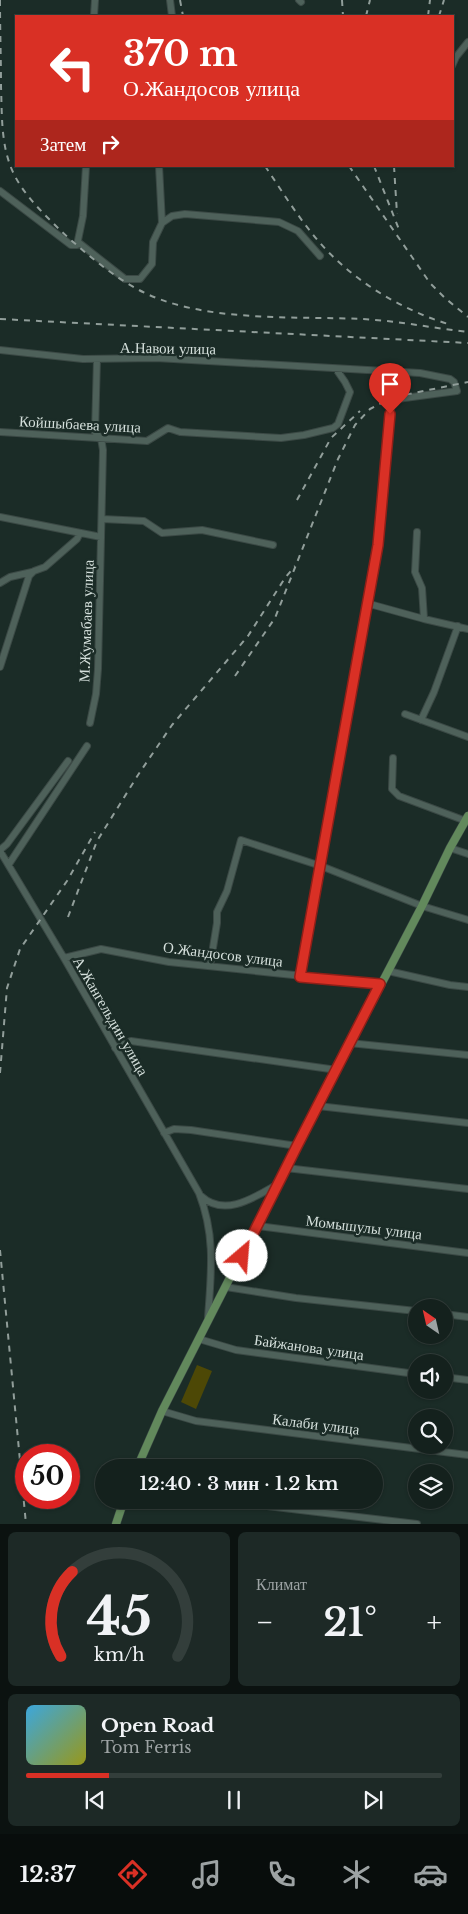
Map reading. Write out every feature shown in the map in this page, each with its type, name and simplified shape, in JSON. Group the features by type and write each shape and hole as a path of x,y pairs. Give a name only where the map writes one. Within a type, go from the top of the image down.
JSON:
{"main road":[{"path":"141,1459 162,1411 208,1320 467,818"},
{"path":"116,1524 121,1509"}],"street":[{"path":"94,15 95,0"},
{"path":"170,0 172,15"},
{"path":"454,62 468,42"},
{"path":"0,191 71,246 77,245 83,216 86,167"},
{"path":"78,242 125,279 140,279 152,264 153,242 162,223 159,167"},
{"path":"162,223 172,216 185,214 280,222 298,231 320,256"},
{"name":"А.Навои улица","path":"0,350 97,359 156,358 296,364 336,369 420,373 443,377 454,382 457,392 396,399 391,404 378,545 366,603"},
{"name":"М.Жумабаев улица","path":"90,724 96,694 98,670 102,519 103,450 102,438 95,432 97,359"},
{"name":"Койшыбаева улица","path":"0,432 147,441 168,428 180,432 281,438 304,435 333,428 341,420 350,392 336,369"},
{"path":"0,517 101,537"},
{"path":"102,519 144,521 162,533 202,530 273,545"},
{"path":"417,532 415,572 422,588 424,619"},
{"name":"М.Жумабаев улица","path":"0,582 10,577 45,567 76,539 80,533"},
{"path":"0,667 29,576 34,571"},
{"path":"300,977 366,603 468,629"},
{"path":"421,720 434,692 458,626"},
{"path":"405,714 468,738"},
{"path":"8,864 87,746"},
{"path":"393,758 392,789 399,796 467,818"},
{"path":"0,851 68,761"},
{"path":"210,966 218,923 217,912 228,891 241,840 320,866 422,906 468,920"},
{"path":"450,848 468,854"},
{"name":"А.Жангельдин улица","path":"0,851 64,958 205,1209 212,1251 212,1278 208,1320"},
{"name":"О.Жандосов улица","path":"64,958 101,949 169,962 380,984"},
{"path":"388,971 450,985 468,987"},
{"path":"115,1048 131,1041 337,1070"},
{"path":"350,1043 468,1055"},
{"path":"318,1106 468,1123"},
{"path":"164,1133 174,1129 191,1130 297,1146"},
{"path":"286,1168 468,1189"},
{"path":"198,1194 214,1204 231,1206 253,1198 278,1184"},
{"name":"Момышулы улица","path":"258,1226 468,1253"},
{"path":"226,1287 296,1298 408,1310"},
{"path":"453,1315 468,1317"},
{"name":"Байжанова улица","path":"199,1339 236,1350 408,1373"},
{"path":"453,1378 468,1380"},
{"name":"Калаби улица","path":"162,1411 196,1422 468,1455"},
{"path":"293,1509 417,1524"}],"shaded area":[{"path":"197,1365 212,1371 196,1409 181,1402"}],"railway":[{"path":"0,0 2,125 9,162 18,182 31,200 61,231 108,271 139,290 164,301 219,313 248,316 363,319 468,332"},
{"path":"180,0 183,15"},
{"path":"342,0 343,15"},
{"path":"366,15 370,0"},
{"path":"428,15 430,0"},
{"path":"439,15 444,0"},
{"path":"266,167 293,208 324,248 355,276 409,309 448,324"},
{"path":"350,167 430,283 468,317"},
{"path":"374,167 400,232"},
{"path":"394,167 397,214"},
{"path":"0,319 468,343"},
{"path":"394,397 468,382"},
{"path":"235,676 275,618 338,459 355,425 370,409 400,396"},
{"path":"297,500 331,438 360,411"},
{"path":"68,917 97,841 138,775 172,725 248,636 285,578 295,566"},
{"path":"0,1073 7,988 20,949 67,881 95,832"},
{"path":"0,1250 26,1524"}],"route":[{"path":"242,1256 380,984 300,977 366,603 378,545 390,414"}]}
